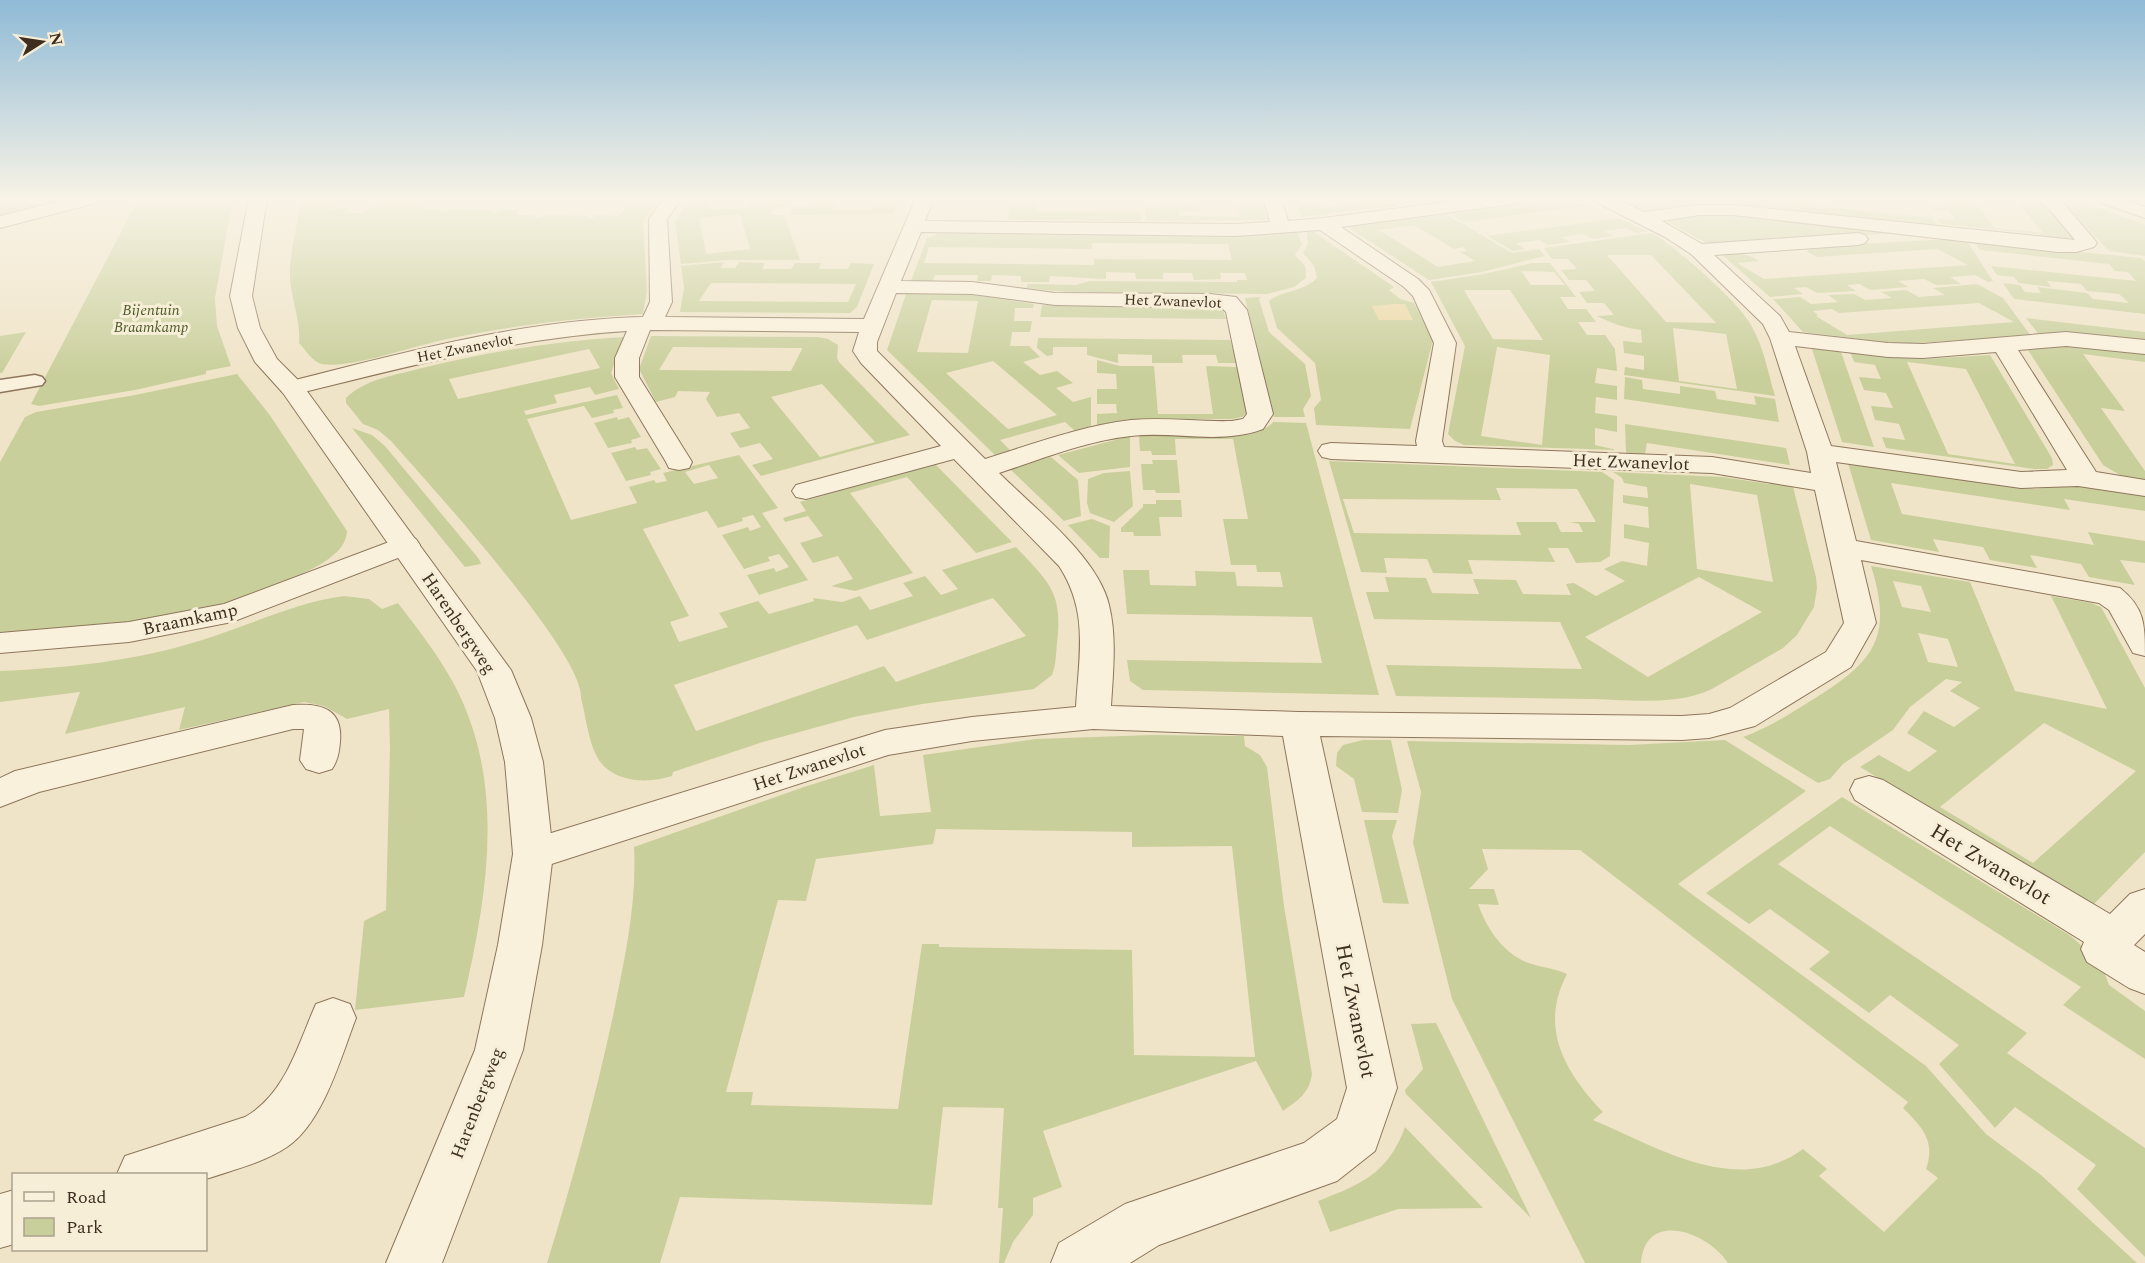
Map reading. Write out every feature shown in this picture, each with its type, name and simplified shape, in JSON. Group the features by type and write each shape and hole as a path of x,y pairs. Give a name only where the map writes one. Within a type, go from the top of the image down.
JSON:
{"street":[{"name":"Harenbergweg","path":"248,257 241,297 249,328 267,362 292,388 494,670 513,718 524,762 533,854 520,945 499,1050 414,1263"},
{"path":"659,257 661,302 627,358 627,377 679,462"},
{"path":"901,257 866,342 865,351 869,358 1070,560 1092,598 1095,618 1093,717"},
{"path":"1372,257 1422,294 1445,344 1429,441 1433,455"},
{"name":"Het Zwanevlot","path":"533,854 885,743 972,729 1093,717 1299,724 1671,729 1709,726 1736,719 1839,659 1860,624 1820,452 1781,338 1772,321 1705,257"},
{"name":"Het Zwanevlot","path":"889,287 972,288 1055,299 1210,300 1228,302 1236,310 1260,414 1258,420 1253,424 1235,428 1125,429 1104,433 980,470"},
{"name":"Het Zwanevlot","path":"292,388 448,349 559,330 646,325 873,326"},
{"path":"1781,338 1888,350 1923,351 2066,339 2145,347"},
{"path":"2003,345 2086,479"},
{"path":"0,386 35,381"},
{"path":"806,491 959,449"},
{"name":"Het Zwanevlot","path":"1331,451 1712,465 1828,484"},
{"path":"1820,452 2021,480 2086,479 2145,488"},
{"name":"Braamkamp","path":"0,643 129,632 232,612 405,545"},
{"path":"1843,548 2106,594 2122,604 2145,646"},
{"path":"0,793 29,781 293,717 308,716 318,719 323,725 319,759"},
{"name":"Het Zwanevlot","path":"1079,1263 1144,1222 1319,1163 1357,1134 1372,1088 1299,724"},
{"name":"Het Zwanevlot","path":"1869,790 2113,938"},
{"path":"2145,906 2103,949 2145,975"},
{"path":"146,1173 255,1138 270,1130 284,1118 296,1101 333,1018"}],"green space":[{"name":"Bijentuin Braamkamp","path":"108,257 222,257 215,298 217,326 231,366 135,390 39,406 31,404"},
{"path":"291,257 645,257 647,291 643,314 571,320 476,333 351,363 322,364 312,358 299,343 299,327 290,278"},
{"path":"680,257 799,257 800,260 728,260 681,264"},
{"path":"920,257 926,257 924,263 1094,265 1094,259 1232,260 1231,257 1297,257 1305,266 1306,278 1294,287 1267,294 1066,292 1026,288 1028,284 1076,285 1090,281 1237,282 1237,280 1247,280 1245,273 1220,273 1221,279 1194,280 1192,273 1163,273 1163,279 1136,279 1135,273 1106,272 1106,279 1050,276 1049,282 1021,282 1021,276 992,275 991,281 977,281 978,275 935,275 933,281 911,281"},
{"path":"1306,257 1350,257 1394,287 1389,290 1400,299 1414,303 1433,340 1410,429 1316,425 1314,408 1321,400 1315,363 1277,328 1269,301 1311,283 1317,278 1314,266"},
{"path":"1394,257 1422,257 1438,267 1475,261 1468,257 1541,257 1482,272 1429,280"},
{"path":"1551,257 1609,257 1666,322 1716,323 1653,257 1684,257 1706,275 1744,314 1759,342 1775,396 1624,375 1625,367 1644,370 1644,356 1624,353 1623,341 1642,343 1641,330 1618,325 1597,316 1614,315 1604,303 1587,303 1579,292 1595,291 1586,280 1569,280 1561,270 1577,269 1568,259 1552,259","holes":["1673,328 1726,334 1737,389 1679,381"]},
{"path":"1724,257 1752,257 1759,261 1737,263 1764,279 1968,265 1952,257 1977,257 1993,281 1988,282 1975,275 1950,277 1961,284 1936,285 1924,279 1898,281 1909,287 1870,290 1859,284 1847,285 1856,291 1817,293 1806,287 1794,288 1803,294 1770,297"},
{"path":"2044,257 2141,258 2145,261 2145,314 2014,299 2003,283 2020,285 2025,292 2041,293 2037,287 2087,293 2093,299 2129,303 2119,294 2087,291 2081,284 2047,281 2051,287 2019,283 2014,277 1997,275 1991,266 2136,281 2128,272 2115,271 2109,264"},
{"path":"724,262 721,268 735,268 739,262 765,263 762,269 791,269 795,263 821,263 819,269 848,269 851,263 874,264 857,307 850,313 680,312 684,288 681,266","holes":["711,283 856,284 848,302 699,301"]},
{"path":"1532,263 1550,263 1576,297 1560,297 1568,309 1586,309 1596,322 1578,322 1587,335 1605,335 1615,349 1617,371 1597,368 1595,383 1617,386 1617,400 1596,397 1595,413 1617,416 1617,432 1595,428 1595,445 1617,450 1464,445 1455,441 1448,434 1465,346 1431,282 1484,274","holes":["1521,271 1554,272 1565,285 1531,285","1464,290 1510,290 1543,340 1493,339","1497,347 1550,355 1542,445 1481,436"]},
{"path":"1977,284 2003,298 2031,336 1901,344 1803,332 1773,299 1800,297 1811,304 1838,302 1828,295 1854,294 1865,300 1892,298 1881,292 1906,290 1919,297 1945,295 1933,288","holes":["1979,303 2014,322 1847,335 1816,316 1818,315 1813,311 1832,309 1839,313"]},
{"path":"906,294 974,295 1034,304 1033,308 1015,308 1014,321 1032,321 1030,332 1012,332 1010,346 1029,346 1040,357 1023,362 1040,375 1057,371 1073,383 1056,388 1073,402 1091,397 1091,426 1075,431 1065,422 1000,440 1013,453 997,457 887,350","holes":["932,300 978,301 968,353 917,352","993,361 1057,415 1008,429 946,373"]},
{"path":"1261,297 1259,299 1269,332 1305,364 1311,396 1303,409 1305,417 1274,417 1245,298"},
{"path":"1042,305 1222,307 1226,319 1040,317"},
{"path":"2026,318 2145,332 2145,342 2039,335"},
{"path":"26,332 2,373 0,373 0,336"},
{"path":"651,336 817,337 828,339 838,345 839,362 910,435 761,476 752,465 773,459 760,443 740,448 730,433 750,428 739,413 717,417 706,399 710,392 678,391 675,397 656,402 639,369","holes":["673,347 802,348 802,349 791,371 659,370","822,384 875,442 820,457 771,397"]},
{"path":"624,337 611,373 619,389 595,395 590,387 554,395 557,403 524,411 526,415 617,395 623,408 613,410 614,413 592,418 584,406 527,419 571,520 637,503 629,487 654,480 656,483 667,481 663,473 739,455 778,508 762,513 808,580 759,595 747,575 774,568 776,572 789,567 779,554 768,557 770,561 744,569 722,535 748,527 750,531 761,527 753,515 742,518 743,521 718,528 707,511 643,529 689,616 670,622 679,642 728,627 719,613 758,601 769,614 814,601 813,598 842,602 860,596 870,610 913,596 903,583 925,576 941,595 958,589 942,570 1016,547 1045,579 1055,599 1058,625 1056,659 1052,675 1034,689 922,704 854,717 763,742 673,772 672,776 662,779 631,779 612,772 604,766 594,750 575,676 558,645 532,608 468,528 391,441 378,430 363,424 346,403 346,398 362,386 399,374 495,352","holes":["589,349 600,368 458,399 449,379","709,465 718,478 694,484 685,472","993,598 1026,636 896,682 884,666 696,731 674,685 857,625 867,640"]},
{"path":"1038,338 1230,340 1237,363 1218,363 1216,355 1182,355 1183,363 1152,363 1152,355 1118,354 1118,363 1087,355 1087,347 1053,347 1053,355 1047,356 1037,348"},
{"path":"2077,343 2145,351 2145,362 2083,354 2125,411 2101,408 2145,471 2145,480 2120,475 2103,465 2026,347"},
{"path":"1811,346 1840,349 1874,447 1842,442"},
{"path":"1850,351 1924,359 1990,355 2052,458 2053,465 2047,469 2034,469 1886,448 1882,437 1905,440 1899,424 1875,420 1871,406 1893,408 1886,393 1864,390 1859,377 1881,379 1875,365 1854,362","holes":["1907,362 1966,369 2015,464 1948,454"]},
{"path":"1097,360 1120,366 1154,366 1158,414 1213,414 1206,366 1237,367 1248,412 1242,417 1233,419 1131,419 1097,425 1097,414 1117,413 1116,404 1097,404 1097,389 1117,389 1116,374 1097,373"},
{"path":"237,374 269,414 347,531 340,549 316,567 296,577 247,596 173,617 116,625 0,633 0,462 25,417 36,412"},
{"path":"1625,377 1642,380 1643,389 1680,394 1680,386 1715,391 1717,399 1756,405 1754,396 1775,399 1779,422 1624,399"},
{"path":"617,417 618,420 629,417 641,437 631,440 632,443 608,448 594,423"},
{"path":"1273,422 1306,423 1379,695 1143,690 1130,681 1127,660 1322,663 1312,617 1127,614 1123,570 1149,570 1150,585 1196,586 1195,571 1235,572 1237,586 1283,587 1280,572 1257,572 1256,565 1231,565 1223,519 1248,519 1233,439 1175,439 1176,455 1152,455 1151,451 1140,451 1139,435 1232,435 1265,428"},
{"path":"1625,424 1786,448 1790,465 1647,443 1645,454 1626,453"},
{"path":"352,428 372,435 385,446 481,564 465,567"},
{"path":"1130,436 1130,467 1079,473 1058,455"},
{"path":"635,447 637,450 647,448 661,469 650,472 651,475 626,481 611,453"},
{"path":"1051,457 1078,480 1081,516 1064,521 1010,469"},
{"path":"1152,460 1177,460 1180,493 1156,493 1155,490 1143,490 1141,464 1153,464"},
{"path":"1847,460 2034,489 2076,485 2145,495 2145,511 2064,499 2070,510 1891,483 1902,514 2094,545 2088,532 2145,541 2145,563 2120,560 2135,585 2089,577 2081,564 2030,555 2037,568 1990,560 1983,547 1933,539 1939,552 1871,540"},
{"path":"1329,461 1602,472 1614,480 1610,556 1600,562 1576,563 1568,548 1548,548 1555,562 1468,560 1473,574 1433,573 1427,559 1384,558 1387,573 1361,572","holes":["1496,488 1577,489 1596,522 1570,522 1579,524 1583,532 1561,532 1556,522 1516,522 1521,535 1354,533 1343,499 1501,500"]},
{"path":"935,464 1012,542 976,553 907,477 850,493 913,573 855,591 831,586 853,579 838,556 813,563 800,543 823,536 808,516 785,522 783,518 806,511 800,502"},
{"path":"1130,471 1133,506 1114,522 1090,513 1087,503 1088,479 1104,473"},
{"path":"1613,472 1723,477 1769,484 1769,479 1792,483 1817,588 1814,607 1797,635 1783,648 1712,689 1682,698 1649,701 1396,696 1386,665 1582,669 1560,622 1374,619 1366,592 1389,592 1385,577 1426,578 1432,593 1479,594 1473,579 1516,580 1523,594 1571,595 1566,584 1574,583 1596,596 1625,581 1604,569 1622,561 1647,566 1649,543 1624,538 1624,524 1649,528 1648,507 1623,503 1623,495 1648,498 1647,487 1624,483 1622,478","holes":["1690,484 1757,495 1773,582 1697,569","1699,577 1762,612 1648,677 1585,637"]},
{"path":"1156,500 1181,500 1182,517 1159,517 1161,536 1134,536 1133,532 1121,532 1121,528 1143,507 1143,504 1156,504"},
{"path":"1092,519 1110,526 1109,558 1100,558 1068,525"},
{"path":"1871,566 1970,582 2015,691 2107,709 2051,596 2101,607 2145,688 2145,852 2093,905 1860,767 1879,755 1909,772 1937,751 1907,733 1924,711 1954,727 1980,708 1950,691 1962,682 1946,679 1910,707 1893,730 1843,764 1830,779 1818,783 1743,737 1770,725 1812,700 1864,660 1879,630 1878,591","holes":["1893,581 1921,586 1931,612 1902,607","1918,633 1948,639 1958,667 1928,662","2044,723 2136,771 2033,863 1940,807"]},
{"path":"344,596 369,599 382,609 398,603 446,670 459,694 473,730 482,768 487,806 487,844 485,882 464,997 355,1010 364,921 386,910 389,709 347,719 324,706 304,702 179,730 185,707 65,734 80,692 0,702 0,671 51,668 150,654 199,641 289,609"},
{"path":"1151,735 1244,736 1245,746 1260,755 1267,767 1284,906 1312,1074 1311,1081 1302,1096 1283,1111 1256,1061 1043,1131 1062,1187 1033,1198 1033,1215 1013,1242 1004,1263 999,1263 1003,1208 998,1208 1004,1108 943,1107 932,1205 680,1197 660,1263 547,1263 584,1137 614,1011 632,909 634,847 804,787 874,765 880,816 931,812 923,755 1036,739","holes":["936,829 1132,832 1132,847 1232,846 1255,1057 1134,1055 1132,950 939,947 939,944 922,944 898,1109 751,1105 753,1092 726,1092 778,900 806,901 816,859 933,844"]},
{"path":"1363,740 1391,740 1402,790 1398,813 1362,812 1354,779 1336,766 1337,753 1343,745"},
{"path":"1725,740 1806,791 1678,884 1926,1066 1986,1134 2041,1175 2137,1263 1728,1263 1707,1242 1678,1231 1665,1231 1653,1236 1645,1246 1641,1263 1585,1263 1452,999 1413,843 1421,792 1407,741 1628,745","holes":["1482,849 1580,850 1908,1102 1903,1108 1921,1128 1928,1142 1929,1159 1926,1169 1938,1178 1884,1232 1819,1176 1827,1169 1803,1149 1777,1163 1751,1169 1724,1168 1697,1163 1670,1154 1593,1120 1603,1112 1577,1081 1567,1064 1556,1030 1555,1012 1559,993 1567,974 1526,962 1510,952 1490,930 1478,904 1499,905 1494,889 1469,889 1488,869"]},
{"path":"1842,797 2071,936 2101,964 2109,985 2145,1011 2145,1059 2063,1005 2081,987 1830,826 1778,864 2027,1033 2007,1053 2145,1148 2145,1257 2077,1189 2096,1165 2015,1107 1995,1128 1939,1064 1959,1045 1890,995 1869,1013 1809,969 1830,952 1770,909 1749,924 1706,893"},
{"path":"1364,820 1397,820 1392,836 1409,904 1383,903"},
{"path":"1436,1023 1531,1218 1406,1094 1405,1090 1423,1069 1411,1024"},
{"path":"1405,1127 1483,1208 1398,1209 1330,1232 1318,1201 1360,1183 1381,1167 1398,1143"}],"sand":[{"path":"1405,304 1413,320 1379,320 1372,306"}]}
